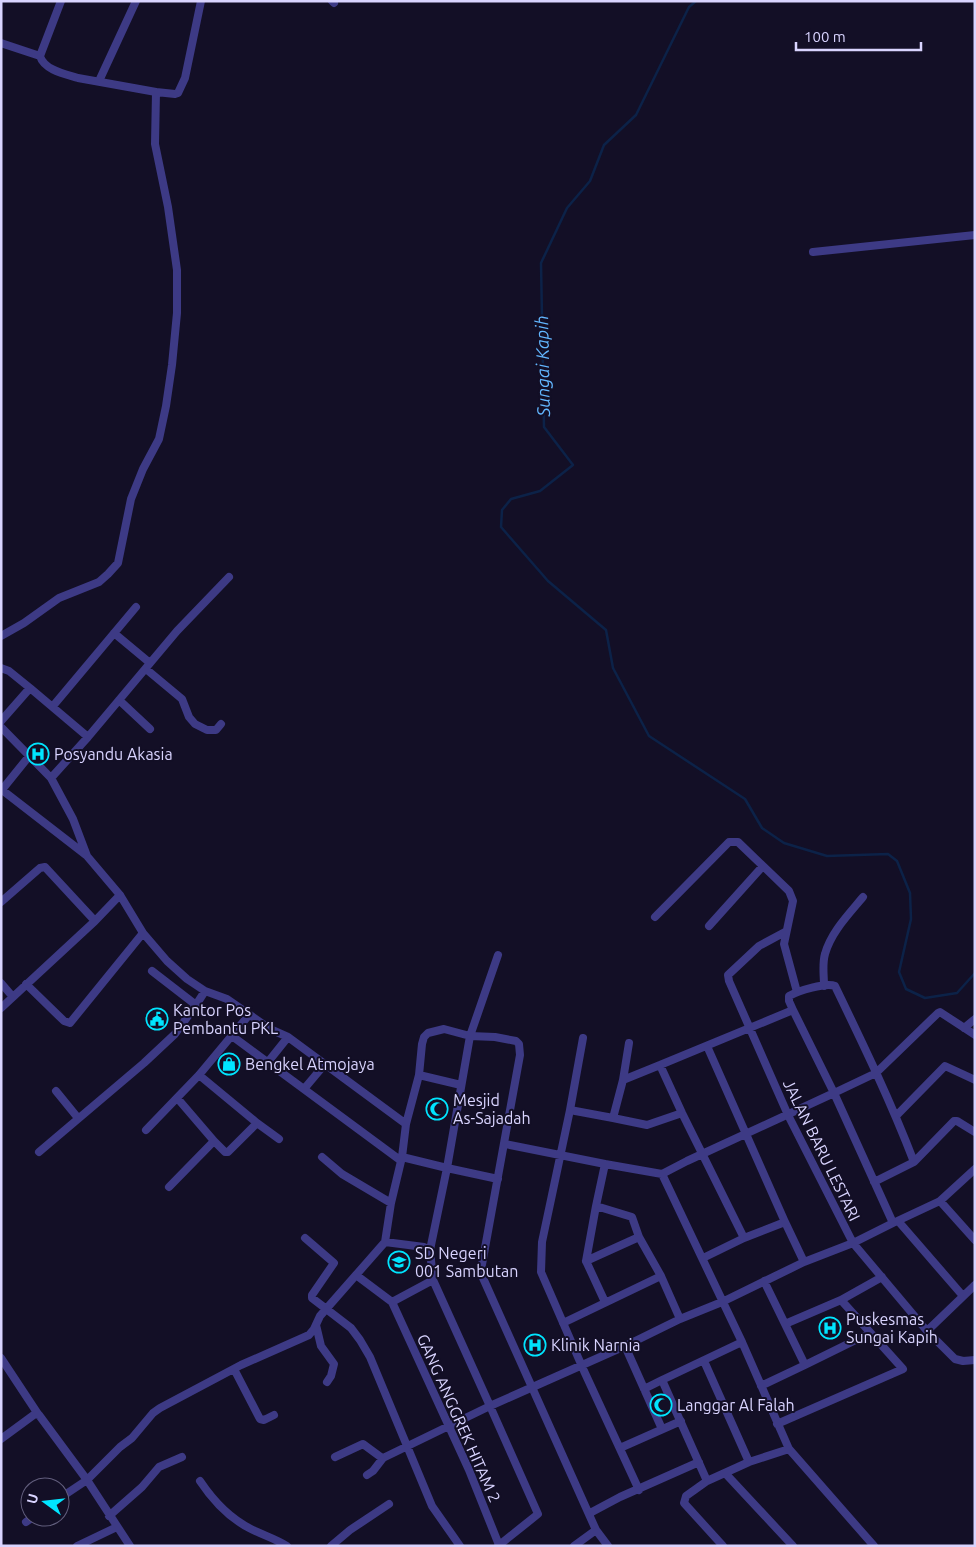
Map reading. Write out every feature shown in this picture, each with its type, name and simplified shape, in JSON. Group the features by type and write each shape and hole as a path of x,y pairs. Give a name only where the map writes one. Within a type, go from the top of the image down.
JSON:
{"street":[{"path":"61,1 40,56 46,65 65,74 175,94 178,93 184,78 201,1"},
{"path":"99,81 136,1"},
{"path":"1,43 40,56"},
{"path":"1,636 24,623 59,598 99,582 118,562 131,499 143,469 159,439 172,365 177,314 177,270 168,207 155,144 156,92"},
{"path":"813,252 975,235"},
{"path":"51,778 177,631 229,577"},
{"path":"53,706 136,607"},
{"path":"114,633 182,699 194,724 212,731 216,730 220,724"},
{"path":"1,668 9,671 88,737"},
{"path":"1,722 30,688"},
{"path":"119,700 150,729"},
{"path":"1,727 51,778 73,819 87,856"},
{"path":"30,755 2,791 87,856 120,896 143,933 181,973 205,991 226,999 270,1029 288,1036 406,1124"},
{"path":"655,917 729,842 738,842 792,896 793,901 784,944 797,992"},
{"path":"708,926 763,866"},
{"path":"1,902 40,868 45,867 96,921"},
{"path":"1,1008 96,921 120,896"},
{"path":"824,986 824,961 828,945 834,933 863,897"},
{"name":"JALAN BARU LESTARI","path":"785,932 759,946 728,975 749,1028 788,1115 853,1243 927,1332 956,1360 975,1360"},
{"path":"26,984 64,1021 70,1023 143,933"},
{"path":"498,955 470,1036 447,1168 430,1250 433,1280 538,1514 498,1545"},
{"path":"152,971 196,1005"},
{"path":"1,983 12,997"},
{"path":"914,1162 896,1116 835,986 832,984 797,992 789,997 793,1010 834,1093 874,1182 896,1222 963,1296"},
{"path":"39,1152 175,1034 205,991"},
{"path":"623,1080 793,1010"},
{"path":"505,1144 662,1174 876,1073 940,1012 975,1035"},
{"path":"146,1130 178,1099 249,1015"},
{"path":"964,1028 975,1019"},
{"path":"70,1491 87,1480 142,1428 152,1413 234,1369 310,1335 320,1316 385,1242 406,1124 418,1074 422,1044 424,1037 428,1033 444,1029 470,1036 516,1041 520,1046 505,1144 481,1270 596,1530 608,1546"},
{"path":"232,1036 401,1158 498,1178"},
{"path":"268,1062 288,1036"},
{"path":"583,1038 542,1242 540,1264 541,1272 581,1365 639,1490"},
{"path":"613,1118 623,1080 629,1043"},
{"path":"706,1046 804,1262"},
{"path":"304,1089 325,1064"},
{"path":"660,1065 702,1155 744,1238"},
{"path":"896,1116 945,1066 975,1080"},
{"path":"418,1074 462,1085"},
{"path":"199,1075 257,1123 280,1139"},
{"path":"56,1091 78,1118"},
{"path":"178,1099 225,1152 228,1152 257,1123"},
{"path":"570,1110 647,1125 682,1113"},
{"path":"874,1182 914,1162 954,1121 975,1132"},
{"path":"169,1187 214,1141"},
{"path":"322,1158 342,1174 391,1203"},
{"path":"605,1164 586,1261 605,1302"},
{"path":"367,1475 373,1471 382,1458 406,1445 625,1346 680,1319 722,1302 804,1262 853,1243 940,1201 973,1173"},
{"path":"662,1174 742,1342 789,1450 874,1546"},
{"path":"940,1201 975,1240"},
{"path":"596,1206 632,1216 639,1237 661,1276 680,1319"},
{"path":"702,1258 744,1238 785,1222"},
{"path":"586,1261 639,1237"},
{"path":"305,1238 334,1262 312,1295 312,1299 328,1309 351,1328 360,1340 370,1358 432,1506 460,1546"},
{"path":"385,1242 424,1247 430,1250"},
{"path":"356,1275 392,1302 433,1280"},
{"path":"563,1323 661,1276"},
{"path":"785,1324 841,1300 882,1277"},
{"path":"764,1281 805,1365"},
{"path":"927,1332 975,1285"},
{"path":"777,1424 903,1369 841,1300"},
{"name":"GANG ANGGREK HITAM 2","path":"392,1302 469,1470 498,1545"},
{"path":"316,1326 321,1346 334,1364 331,1376 326,1382"},
{"path":"761,1386 870,1333"},
{"path":"644,1389 742,1342"},
{"path":"625,1346 662,1429"},
{"path":"1,1358 38,1414 87,1480 130,1546"},
{"path":"704,1361 749,1462"},
{"path":"234,1369 260,1419 264,1420 274,1416"},
{"path":"662,1380 707,1481"},
{"path":"1,1440 33,1415 38,1414"},
{"path":"620,1448 681,1421"},
{"path":"335,1457 363,1444 382,1458"},
{"path":"723,1546 684,1503 686,1496 707,1481 749,1462 789,1450"},
{"path":"109,1516 142,1487 159,1467 182,1457"},
{"path":"590,1513 699,1462"},
{"path":"725,1473 793,1546"},
{"path":"200,1481 209,1495 228,1516 287,1546"},
{"path":"332,1546 350,1530 389,1504"},
{"path":"76,1546 117,1528"},
{"path":"574,1546 596,1530"}],"waterway":[{"name":"Sungai Kapih","path":"696,1 689,7 636,115 604,145 590,181 567,208 541,263 544,427 573,465 540,491 511,499 502,510 501,527 548,581 606,630 613,668 649,736 745,799 762,828 784,843 827,856 888,854 897,861 910,893 911,919 899,972 906,989 925,998 957,993 975,973"}],"place":[{"name":"Posyandu Akasia","path":"38,754"},
{"name":"Kantor Pos Pembantu PKL","path":"157,1019"},
{"name":"Bengkel Atmojaya","path":"229,1064"},
{"name":"Mesjid As-Sajadah","path":"437,1109"},
{"name":"SD Negeri 001 Sambutan","path":"399,1262"},
{"name":"Puskesmas Sungai Kapih","path":"830,1328"},
{"name":"Klinik Narnia","path":"535,1345"},
{"name":"Langgar Al Falah","path":"661,1405"}]}
